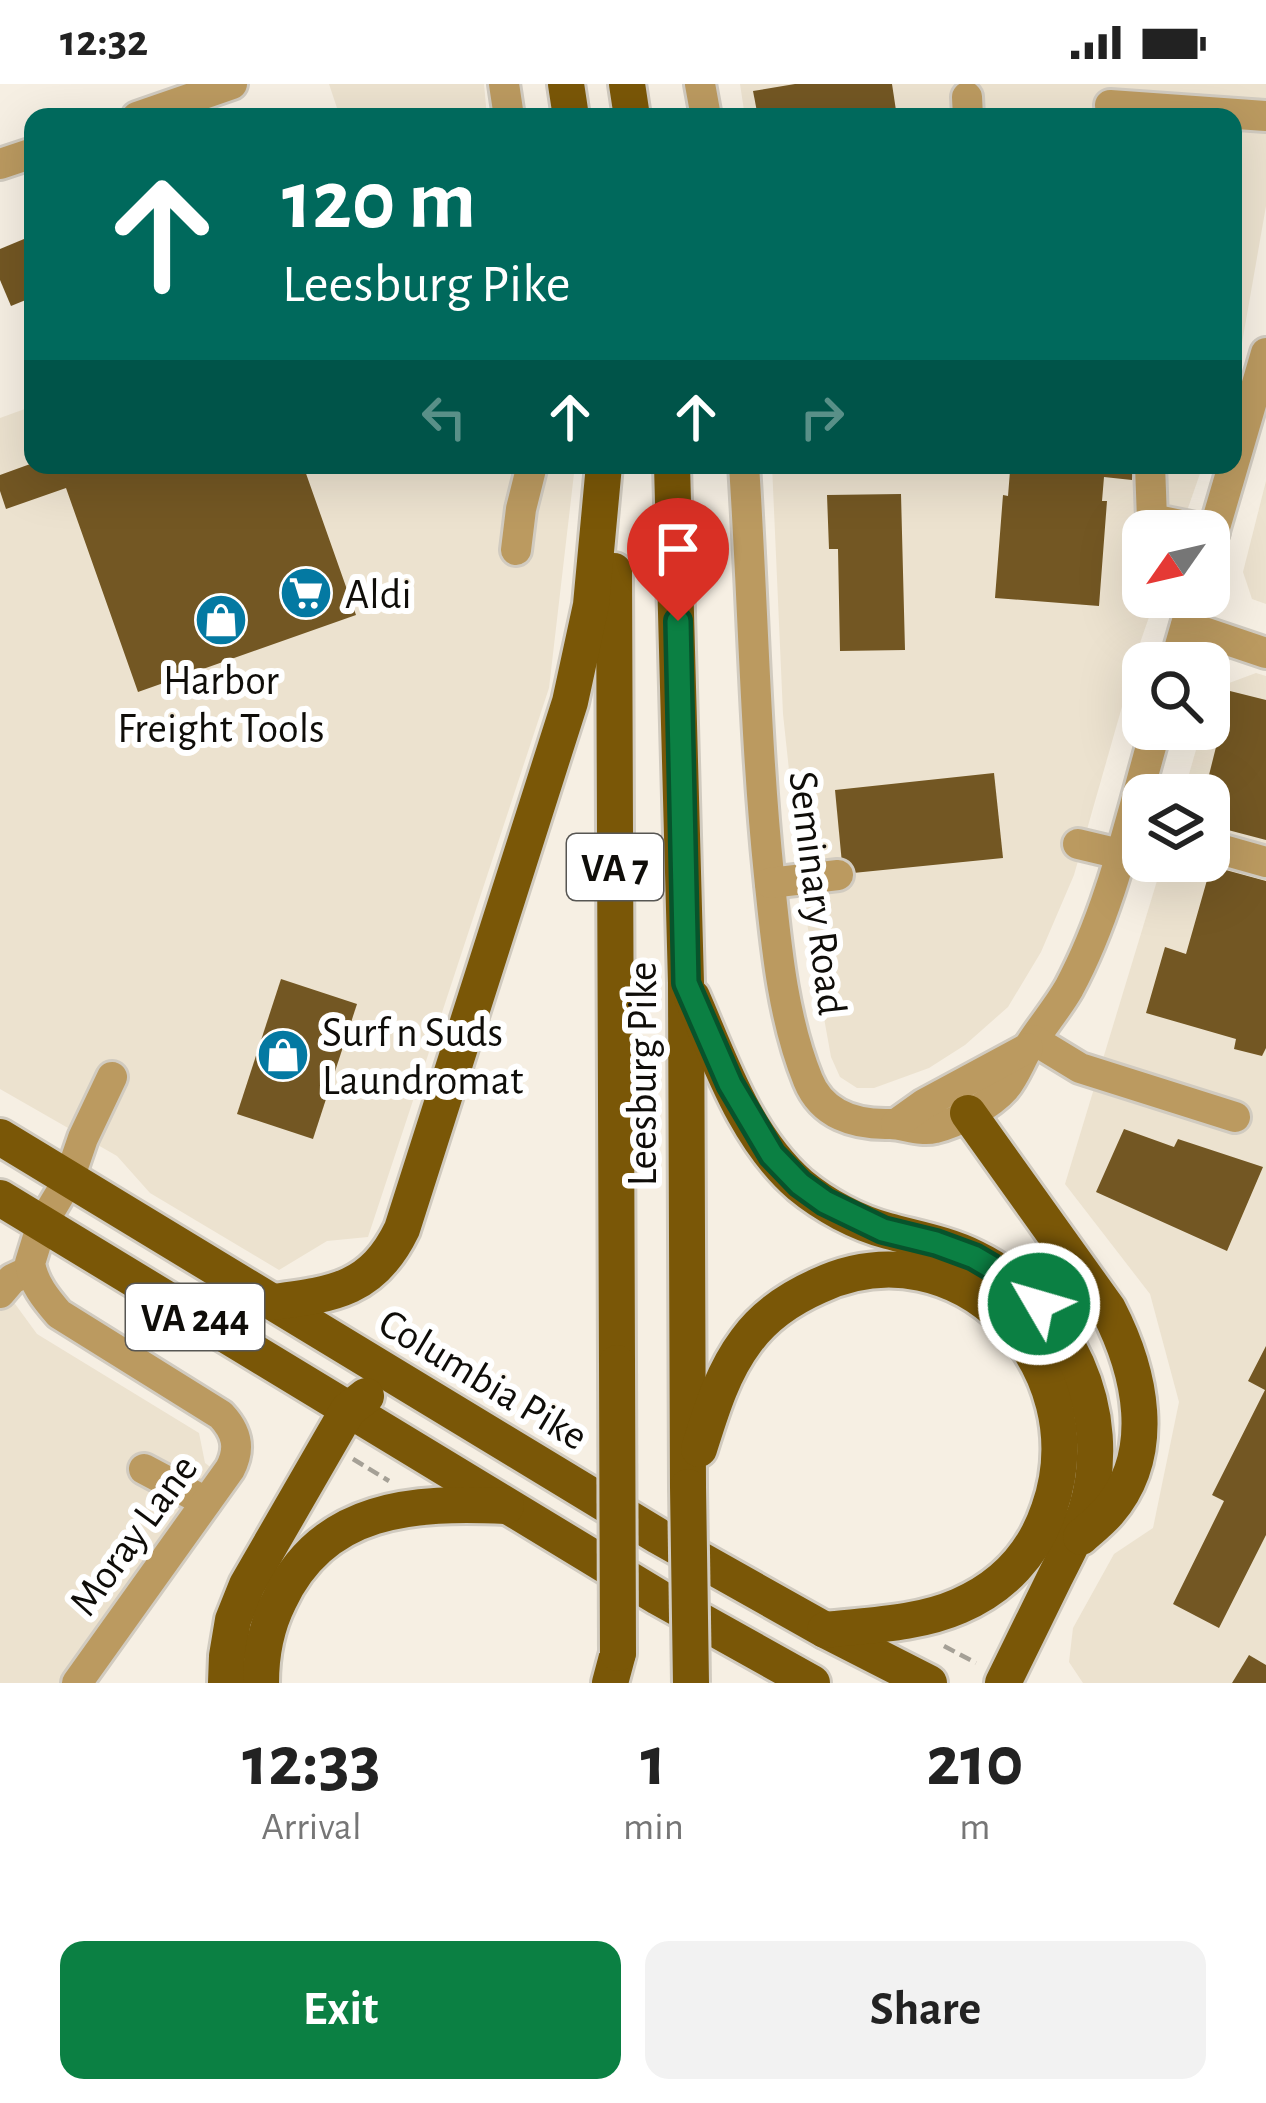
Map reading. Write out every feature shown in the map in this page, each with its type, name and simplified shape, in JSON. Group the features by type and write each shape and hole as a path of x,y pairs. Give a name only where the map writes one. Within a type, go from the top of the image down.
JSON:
{"main road":[{"path":"274,1303 319,1296 360,1281 387,1257 402,1229 570,702 591,604 603,474"},
{"name":"Leesburg Pike","path":"613,474 616,1673"},
{"name":"Leesburg Pike","path":"672,474 686,983 691,1683"},
{"path":"686,983 752,1125 800,1184 865,1222 974,1257 1008,1277 1039,1304 1080,1370 1096,1451 1085,1512 1070,1548 989,1673"},
{"path":"968,1113 1108,1309 1136,1375 1140,1418 1126,1484 1109,1510 1070,1548"},
{"name":"Columbia Pike","path":"0,1137 658,1535 929,1683"},
{"name":"VA 244","path":"0,1198 658,1597 812,1683"},
{"path":"688,1486 715,1397 746,1341 771,1314 799,1294 858,1273 923,1274 983,1301 1009,1322 1042,1368 1060,1425 1055,1491 1046,1521 1027,1555 1008,1576 946,1611 825,1630"},
{"path":"226,1683 233,1620 247,1585 348,1410 374,1391 407,1384"},
{"path":"261,1683 272,1616 289,1579 319,1544 354,1523 390,1511 510,1507"}],"street":[{"path":"163,108 232,84"},
{"path":"1110,105 1161,108"},
{"path":"1242,450 1260,397 1265,355"},
{"path":"516,550 530,474"},
{"name":"Seminary Road","path":"746,474 761,533 769,681 762,802 776,940 794,1038 812,1089 822,1103 851,1121 932,1129 991,1100 1006,1087 1070,986 1122,858"},
{"path":"1150,474 1152,510"},
{"path":"1221,510 1234,474"},
{"path":"1201,618 1266,652"},
{"path":"1078,844 1122,837"},
{"path":"1230,852 1266,862"},
{"path":"770,883 838,875"},
{"path":"1031,1044 1080,1068 1234,1117"},
{"name":"Seminary Road","path":"896,1124 1031,1044"},
{"path":"0,1294 12,1279 31,1270 42,1224 68,1179 112,1077"},
{"name":"Moray Lane","path":"31,1270 59,1314 200,1400 235,1435 237,1455 230,1469 77,1683"},
{"path":"144,1468 206,1502"}],"path":[{"path":"343,1453 402,1489"},
{"path":"944,1646 989,1673"}],"shaded area":[{"path":"329,84 484,84 486,108 337,108"},
{"path":"740,84 1266,84 1266,206 1242,343 1242,108 744,108"},
{"path":"24,409 24,474 574,474 549,688 368,1237 327,1241 279,1270 150,1193 117,1156 0,1089 0,418"},
{"path":"772,474 1200,474 1187,510 1122,510 1122,618 1149,618 1140,642 1122,642 1122,707 1074,875 1041,952 1008,1007 965,1045 929,1068 874,1088 857,1088 840,1077 831,1057 803,901 783,714"},
{"path":"1266,481 1266,604 1252,599 1243,572"},
{"path":"1256,673 1266,676 1266,1683 1083,1683 1069,1662 1073,1628 1114,1554 1153,1528 1179,1402 1150,1294 1065,1184 1157,882 1230,882 1230,774 1189,774 1196,750 1230,750 1230,683"},
{"path":"0,1291 10,1297 37,1334 199,1433 205,1463 221,1475 63,1683 0,1683"}],"building":[{"path":"795,84 892,84 896,108 756,108 753,91"},
{"path":"24,239 24,301 11,306 0,280 0,249"},
{"path":"24,466 24,474 306,474 356,615 138,692 66,488 6,509 0,475"},
{"path":"1010,474 1132,474 1132,480 1104,477 1102,501 1107,501 1099,606 995,598 1003,495 1008,496"},
{"path":"901,494 905,650 840,651 838,549 829,549 827,495"},
{"path":"1230,691 1266,700 1266,840 1230,831 1230,774 1209,774 1215,750 1230,750"},
{"path":"994,773 1003,858 843,874 835,790"},
{"path":"1230,871 1266,881 1266,1048 1262,1056 1234,1049 1236,1039 1146,1013 1165,947 1186,954 1206,882 1230,882"},
{"path":"281,979 357,1004 313,1139 237,1114"},
{"path":"1124,1129 1174,1147 1178,1139 1263,1167 1227,1251 1096,1192"},
{"path":"1266,1346 1266,1535 1219,1628 1173,1604 1224,1501 1212,1495 1265,1390 1248,1381"},
{"path":"1249,1655 1266,1665 1266,1683 1232,1683"}],"place":[{"name":"Aldi","path":"306,593"},
{"name":"Harbor Freight Tools","path":"221,620"},
{"name":"Surf n Suds Laundromat","path":"283,1055"}],"route":[{"path":"678,621 686,983 730,1084 772,1155 825,1202 883,1230 974,1257 1008,1277 1039,1304"}]}
